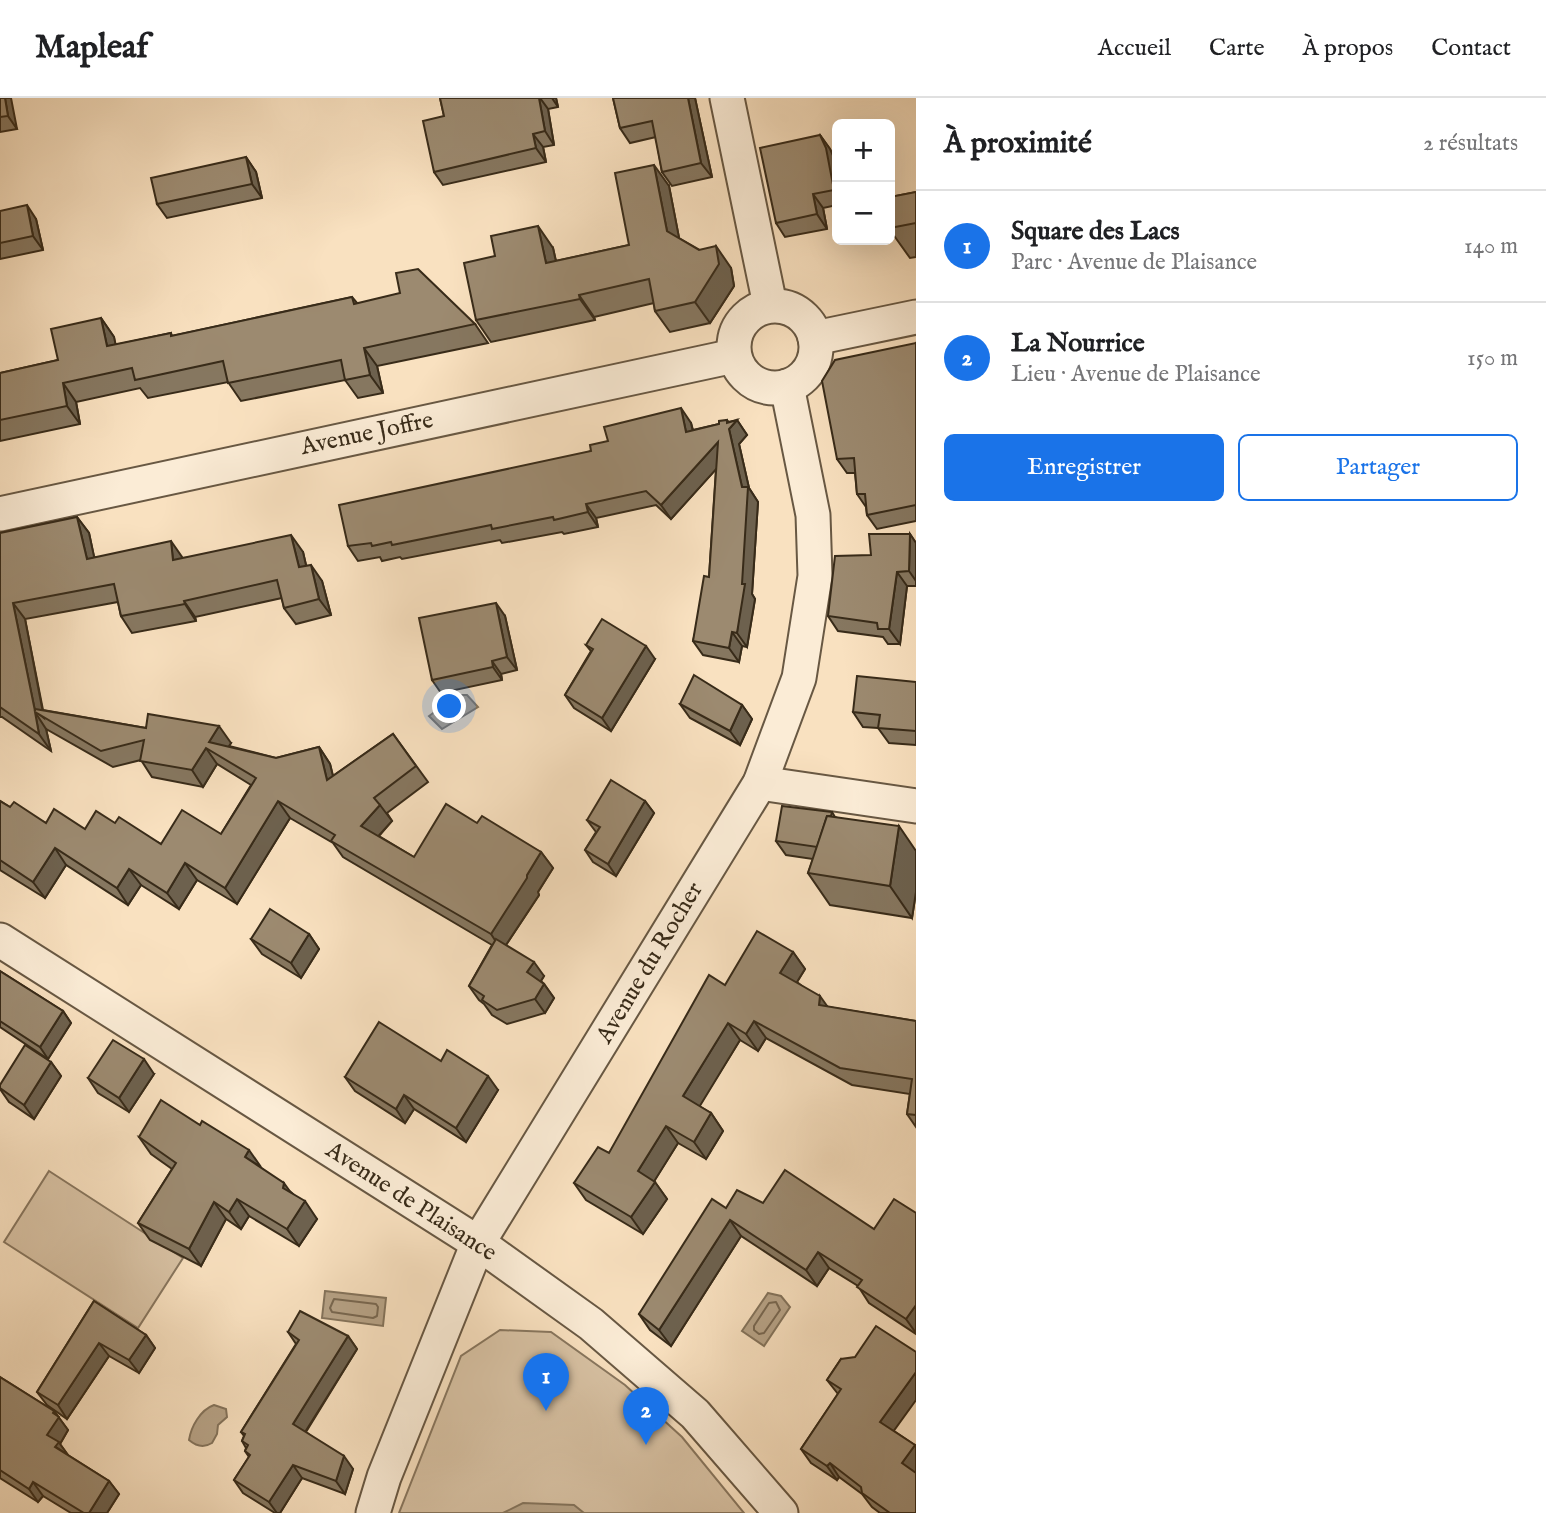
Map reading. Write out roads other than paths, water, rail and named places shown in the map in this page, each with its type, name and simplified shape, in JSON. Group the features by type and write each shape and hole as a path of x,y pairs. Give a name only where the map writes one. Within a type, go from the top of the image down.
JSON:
{"street":[{"path":"727,98 770,305"},
{"path":"770,305 786,307 802,314 812,327 815,338 815,360 807,374 794,385 778,389 763,387 750,380 740,369 734,356 737,328 757,309 770,305"},
{"path":"815,338 916,317"},
{"name":"Avenue Joffre","path":"0,514 734,356"},
{"name":"Avenue du Rocher","path":"373,1513 384,1477 478,1244 760,783 799,678 815,576 813,515 786,386"},
{"path":"760,783 916,806"},
{"name":"Avenue de Plaisance","path":"0,940 478,1244 591,1324 695,1414 781,1513"}],"water":[{"path":"458,695 467,695 478,707 442,729 429,716"},
{"path":"325,1291 386,1298 383,1326 322,1318"},
{"path":"768,1293 781,1296 790,1307 764,1346 742,1331"},
{"path":"214,1405 226,1409 227,1417 218,1425 212,1443 203,1446 194,1444 189,1440 194,1425 204,1411"},
{"path":"523,1503 574,1505 584,1513 503,1513"}],"place":[{"name":"Square des Lacs","path":"546,1411"},
{"name":"La Nourrice","path":"646,1445"}]}
